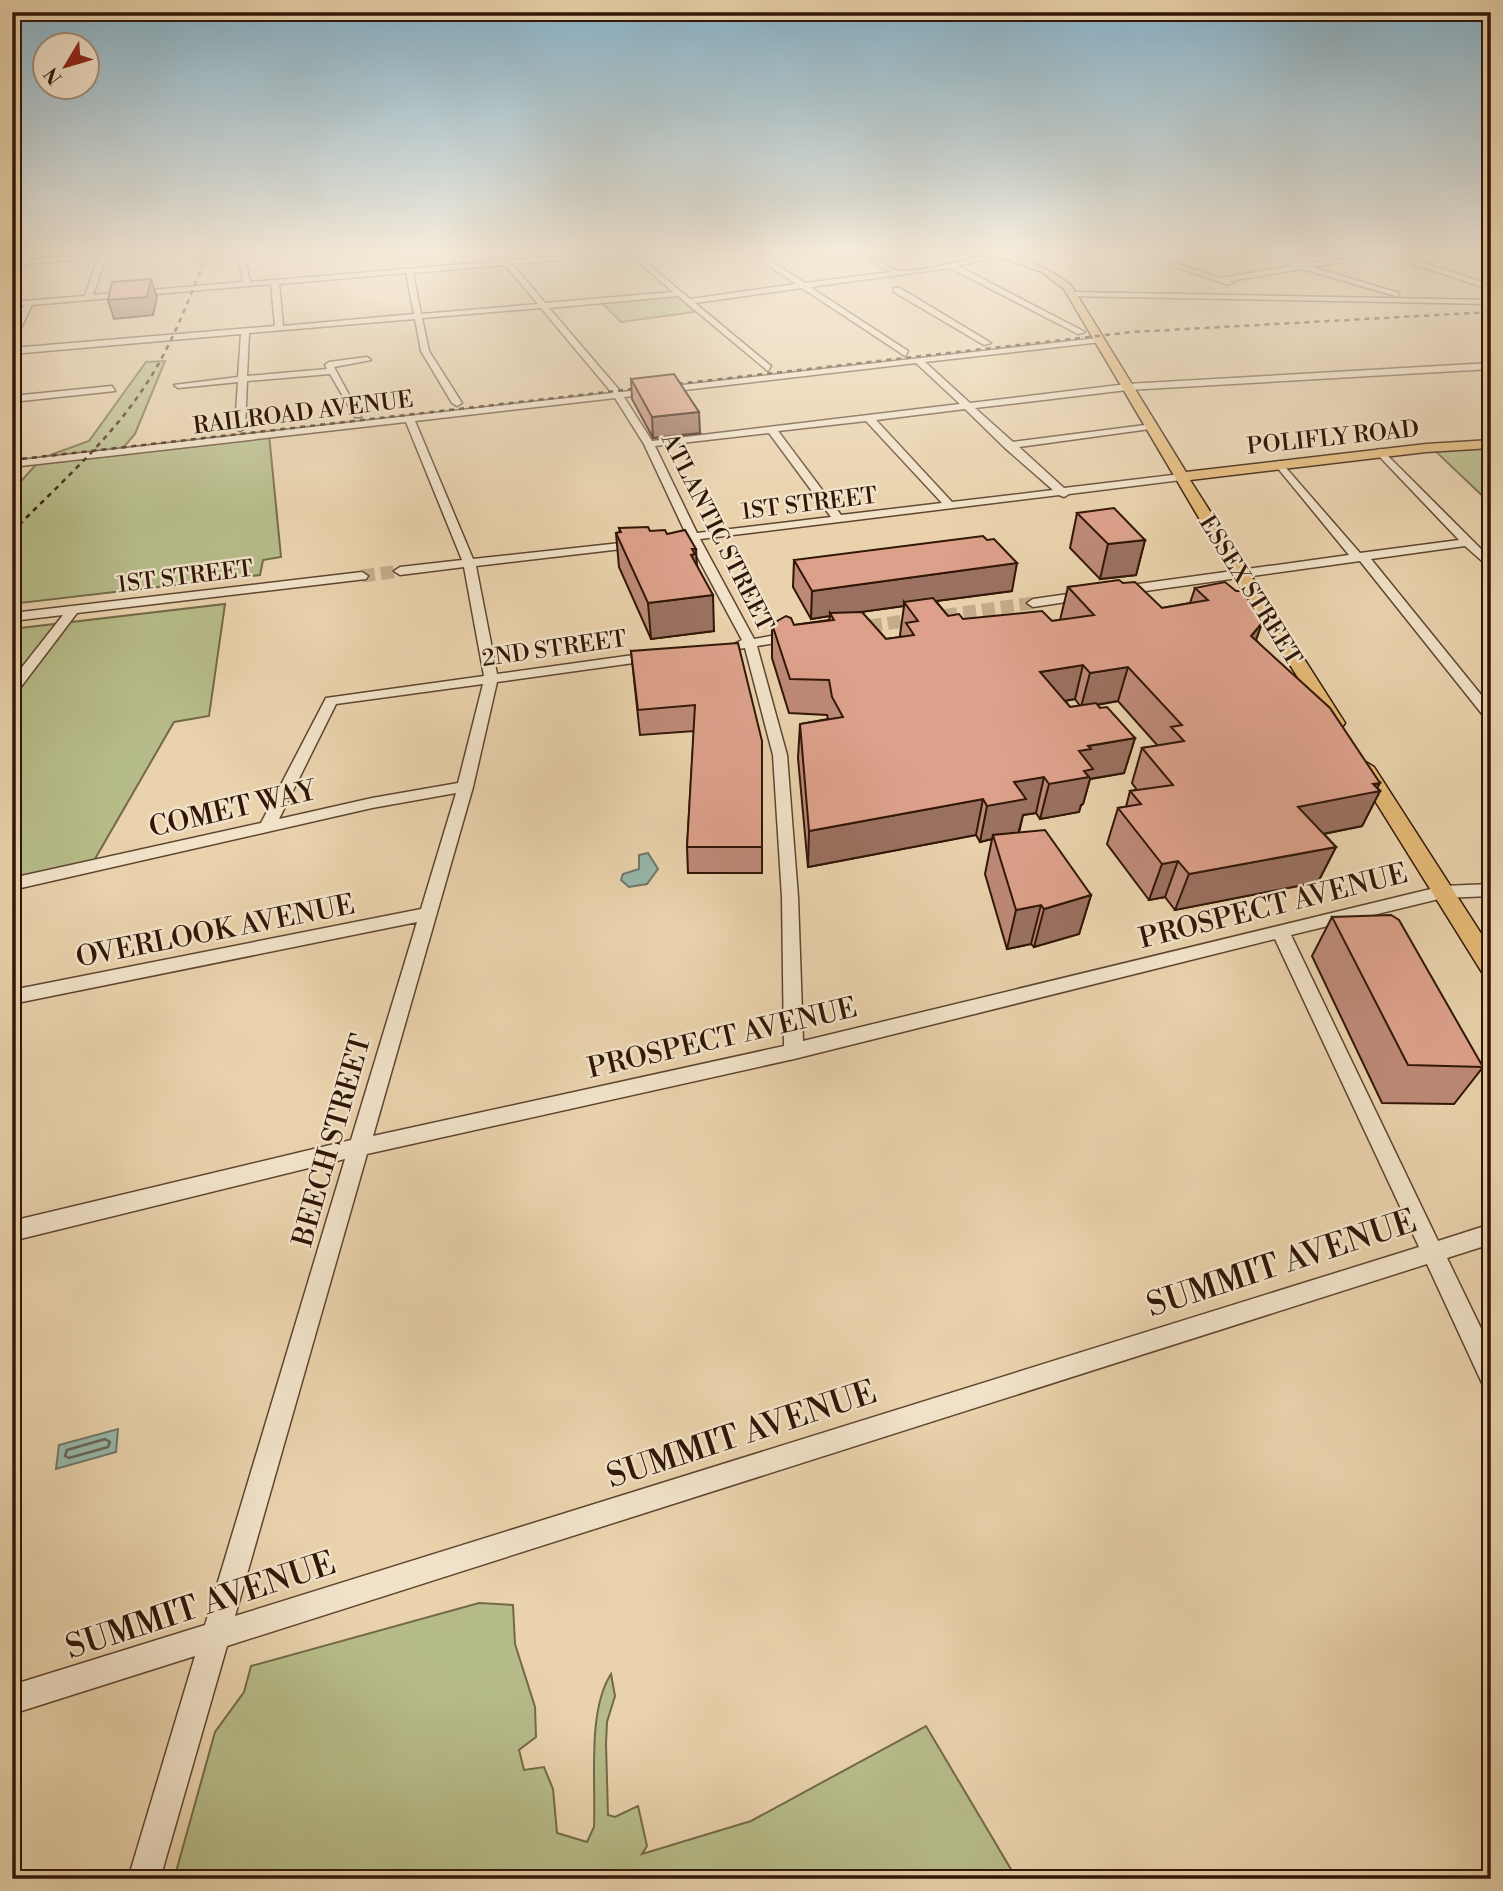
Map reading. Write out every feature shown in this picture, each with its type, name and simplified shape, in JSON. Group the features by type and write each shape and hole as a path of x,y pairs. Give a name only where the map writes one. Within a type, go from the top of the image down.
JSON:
{"main road":[{"name":"ESSEX STREET","path":"1098,338 1240,573 1491,968"},
{"name":"POLIFLY ROAD","path":"1181,477 1381,452 1491,444"},
{"path":"1164,449 1191,461 1234,470"}],"street":[{"path":"12,351 168,338"},
{"path":"240,428 245,338"},
{"path":"422,338 425,351 457,403"},
{"name":"ATLANTIC STREET","path":"570,338 612,386 649,444 693,537 750,643 780,755 789,877 794,1051"},
{"path":"733,338 768,368"},
{"path":"883,338 905,353"},
{"path":"979,338 987,343"},
{"name":"RAILROAD AVENUE","path":"12,454 1028,338"},
{"name":"RAILROAD AVENUE","path":"12,464 618,396 1073,338"},
{"path":"178,385 331,368 367,359"},
{"path":"918,360 1008,446 1064,494"},
{"path":"649,444 1127,387 1491,366"},
{"path":"331,368 358,415"},
{"path":"12,399 113,389"},
{"path":"869,418 951,507"},
{"name":"BEECH STREET","path":"144,1879 465,787 491,678 469,563 410,419"},
{"path":"1008,446 1150,426"},
{"path":"772,430 839,520"},
{"path":"1381,452 1491,565"},
{"path":"1280,464 1491,716"},
{"name":"1ST STREET","path":"400,571 1064,494 1181,477"},
{"path":"1033,603 1467,542"},
{"name":"1ST STREET","path":"12,617 362,576"},
{"path":"12,689 72,611"},
{"path":"728,646 808,634"},
{"name":"2ND STREET","path":"267,827 329,702 669,654"},
{"name":"COMET WAY","path":"12,884 447,788 465,787"},
{"name":"PROSPECT AVENUE","path":"12,1231 360,1147 794,1051 1443,892 1491,890"},
{"name":"OVERLOOK AVENUE","path":"12,997 427,914"},
{"path":"1280,932 1491,1375"},
{"name":"SUMMIT AVENUE","path":"12,1700 1491,1234"}],"green space":[{"path":"165,361 135,434 122,449 269,434 281,557 263,560 260,575 12,604 12,491 42,458 89,441 146,362"},
{"path":"1491,444 1491,504 1431,447"},
{"path":"225,604 209,716 174,722 92,864 12,882 12,629"},
{"path":"479,1603 513,1605 515,1644 535,1707 536,1737 519,1750 524,1770 544,1767 553,1789 557,1833 587,1842 594,1827 594,1748 598,1707 611,1674 615,1696 607,1722 608,1815 615,1817 638,1806 647,1846 642,1854 751,1821 926,1726 1015,1876 1004,1879 174,1879 215,1732 244,1692 251,1666"}],"water":[{"path":"648,853 658,869 647,884 629,887 621,880 623,874 639,869 639,855"},
{"path":"118,1429 116,1452 56,1469 59,1445"}],"building":[{"path":"674,374 699,412 652,417 631,379"},
{"path":"1114,508 1145,540 1108,544 1077,513"},
{"path":"648,527 650,531 665,530 667,534 685,530 696,549 692,549 695,554 691,555 713,595 648,603 616,533 621,532 619,528"},
{"path":"983,536 987,540 994,539 1017,563 812,591 794,560"},
{"path":"1119,580 1123,583 1135,582 1162,608 1208,600 1195,588 1225,582 1236,591 1243,591 1262,623 1251,636 1330,708 1380,783 1373,784 1380,791 1298,807 1336,847 1189,874 1178,861 1162,864 1118,808 1141,804 1130,791 1173,785 1142,748 1184,741 1171,727 1182,725 1128,667 1090,673 1083,665 1040,672 1070,707 1096,703 1100,708 1107,707 1135,738 1088,746 1091,749 1079,751 1093,769 1084,771 1089,777 1049,784 1044,777 1014,782 1026,799 987,806 983,799 809,831 800,724 843,717 832,697 829,680 790,679 772,624 786,616 791,618 794,625 834,620 830,613 862,612 886,639 914,635 906,623 918,621 904,602 933,598 948,616 959,614 963,619 1042,611 1052,621 1094,615 1068,587"},
{"path":"738,643 762,741 762,847 687,847 695,705 638,710 631,651"},
{"path":"1045,830 1091,895 1044,909 1041,905 1016,910 993,835"},
{"path":"1391,915 1399,920 1483,1067 1408,1065 1332,917"}],"tunnel":[{"path":"362,576 400,571"},
{"path":"869,626 1033,603"}],"railway":[{"path":"93,451 131,406 172,338"},
{"path":"93,451 1077,338"},
{"path":"12,460 93,451"},
{"path":"12,532 93,451"}]}
